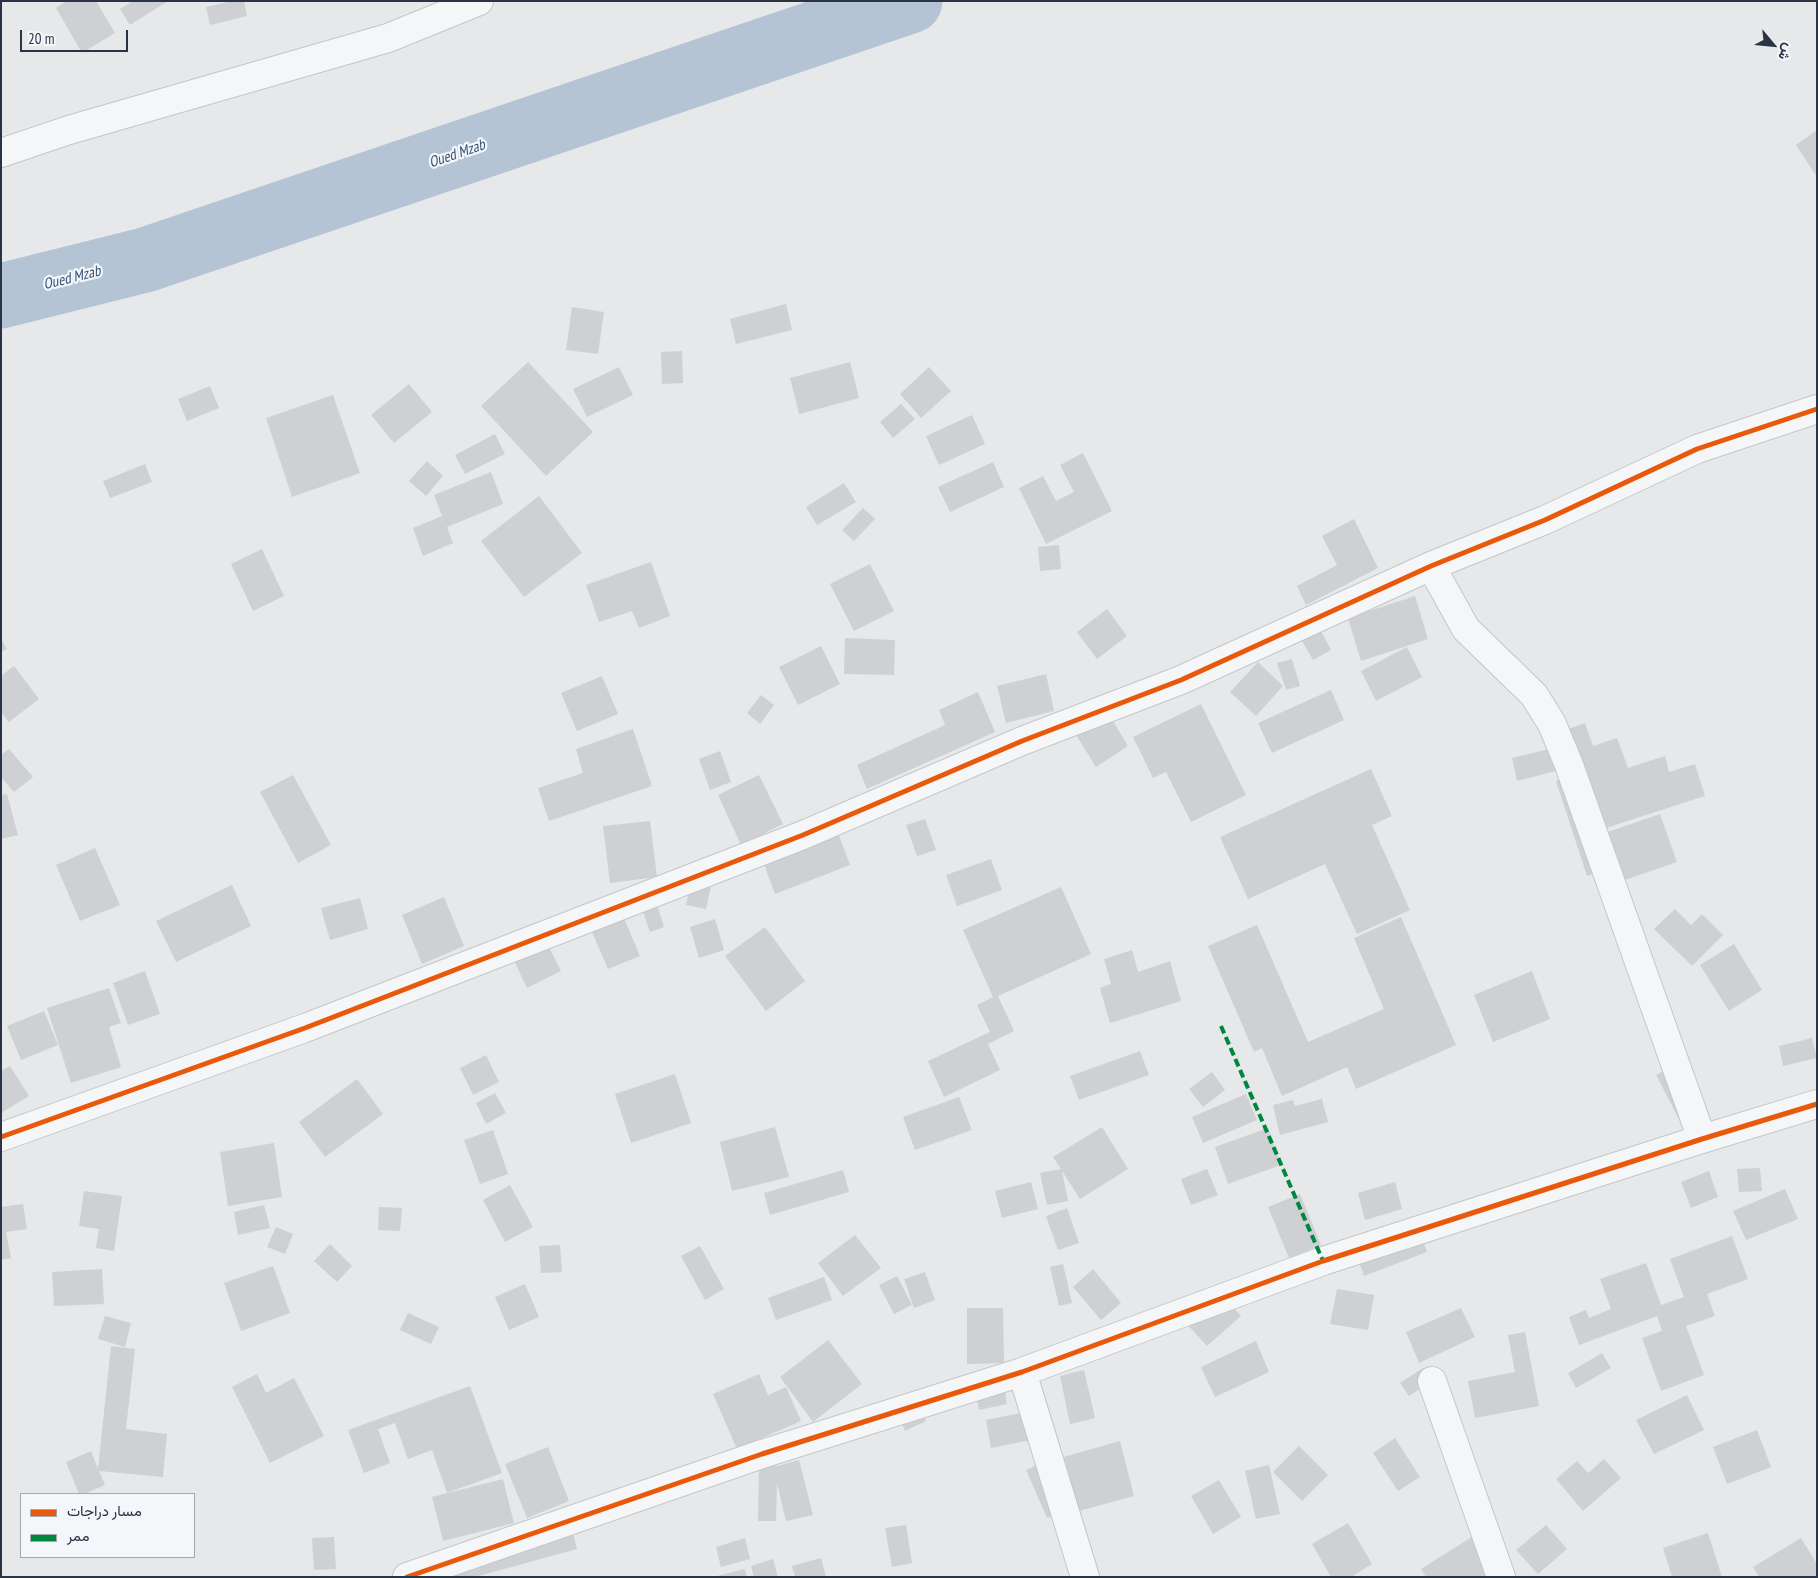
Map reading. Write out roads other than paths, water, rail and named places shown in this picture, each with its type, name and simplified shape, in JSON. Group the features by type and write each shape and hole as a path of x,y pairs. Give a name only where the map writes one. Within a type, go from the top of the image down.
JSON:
{"street":[{"path":"1,154 69,130 388,38 479,1"},
{"path":"1,1137 305,1028 803,835 1022,741 1181,680 1431,566 1545,520 1697,449 1817,409"},
{"path":"1431,566 1466,629 1534,695 1552,724 1569,765 1702,1139"},
{"path":"406,1577 762,1454 1022,1372 1323,1261 1817,1104"},
{"path":"1022,1372 1086,1577"},
{"path":"1432,1380 1501,1577"}],"waterway":[{"name":"Oued Mzab","path":"1,296 145,260 910,1"}]}
